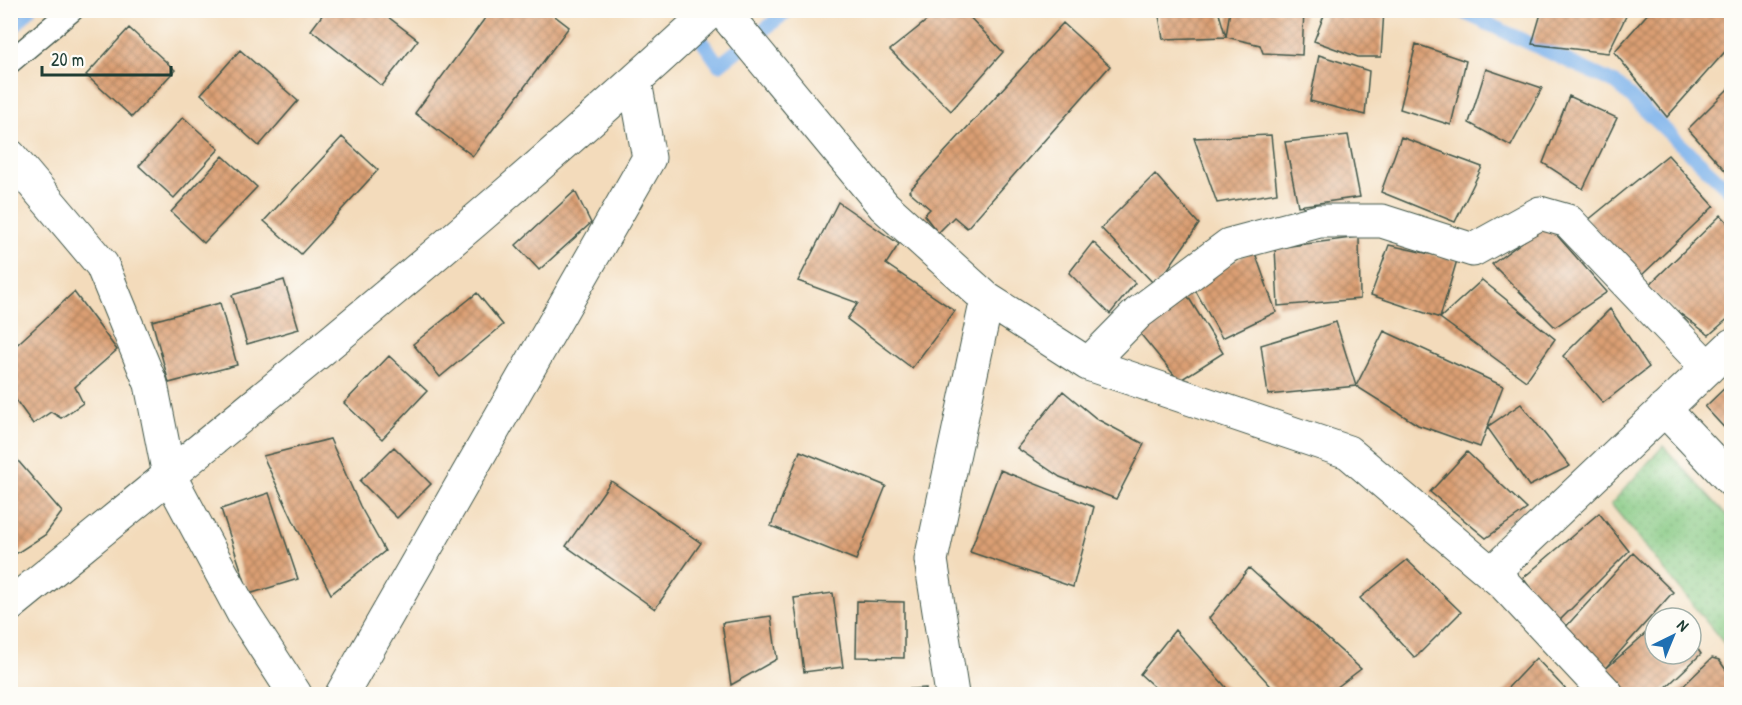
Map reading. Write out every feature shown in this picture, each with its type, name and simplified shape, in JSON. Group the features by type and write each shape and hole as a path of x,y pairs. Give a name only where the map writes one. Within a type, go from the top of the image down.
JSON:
{"street":[{"path":"10,605 444,248 635,82 712,10"},
{"path":"722,10 884,206 987,299 1088,364 1348,452 1504,584 1607,694"},
{"path":"342,694 649,158 635,82"},
{"path":"10,156 102,265 151,384 169,475 244,615 296,694"},
{"path":"1088,364 1137,313 1229,245 1319,221 1382,220 1473,250 1540,213 1568,221 1708,368"},
{"path":"952,694 931,560 987,299"},
{"path":"1492,573 1731,345"},
{"path":"1664,409 1731,481"}],"lane":[{"path":"10,62 72,10"}],"green space":[{"path":"1663,446 1731,520 1731,652 1703,617 1703,606 1694,606 1611,504"}],"building":[{"path":"10,10 21,12 10,21"},
{"path":"326,10 379,10 418,40 382,86 311,30"},
{"path":"491,10 547,10 569,27 473,156 415,113"},
{"path":"940,10 963,10 1003,52 951,111 890,50"},
{"path":"1158,10 1218,10 1226,37 1163,39"},
{"path":"1230,10 1304,10 1302,55 1263,53 1260,45 1226,37"},
{"path":"1326,10 1384,10 1381,57 1358,57 1314,41"},
{"path":"1542,10 1629,10 1608,53 1532,44"},
{"path":"1651,10 1729,10 1731,14 1731,45 1667,117 1614,52"},
{"path":"1063,23 1110,66 967,228 954,217 938,233 924,215 930,209 909,191"},
{"path":"129,28 175,70 132,117 86,75"},
{"path":"1416,44 1466,61 1451,125 1400,109"},
{"path":"240,50 298,101 259,146 201,94"},
{"path":"1319,55 1369,71 1365,115 1310,101"},
{"path":"1486,69 1542,88 1511,146 1469,123"},
{"path":"1731,86 1731,177 1688,129"},
{"path":"1569,96 1617,118 1583,189 1543,163"},
{"path":"183,117 219,149 174,198 139,166"},
{"path":"1271,135 1277,193 1217,203 1194,138"},
{"path":"1348,135 1360,197 1298,206 1285,142"},
{"path":"342,137 378,170 301,254 264,221"},
{"path":"1401,137 1482,167 1455,222 1381,192"},
{"path":"1668,155 1714,206 1642,275 1587,221"},
{"path":"223,156 257,187 204,243 171,212"},
{"path":"1155,174 1199,224 1156,286 1101,228"},
{"path":"575,191 591,223 539,270 516,245"},
{"path":"838,202 899,244 886,264 955,311 912,368 847,319 858,303 798,281"},
{"path":"1721,215 1731,226 1731,316 1709,335 1646,288"},
{"path":"1547,224 1607,292 1555,327 1492,264"},
{"path":"1359,237 1360,299 1278,306 1275,248"},
{"path":"1093,242 1135,283 1110,314 1069,273"},
{"path":"1389,245 1457,260 1440,318 1371,295"},
{"path":"1254,250 1276,312 1222,338 1193,286"},
{"path":"284,280 299,329 247,344 232,295"},
{"path":"1482,280 1555,339 1526,381 1440,318"},
{"path":"74,292 117,350 75,387 83,403 61,418 51,412 33,424 10,392 10,351"},
{"path":"477,293 503,325 440,377 413,344"},
{"path":"1187,295 1223,353 1179,381 1138,331"},
{"path":"220,303 237,365 169,383 152,321"},
{"path":"1610,309 1649,367 1603,403 1563,356"},
{"path":"1336,322 1356,386 1268,395 1261,345"},
{"path":"1384,331 1503,386 1480,447 1418,425 1356,386"},
{"path":"389,356 427,391 382,439 344,403"},
{"path":"1731,382 1731,435 1705,407"},
{"path":"1063,391 1097,419 1144,444 1116,499 1060,477 1017,448"},
{"path":"1521,404 1570,466 1529,486 1487,427"},
{"path":"330,439 360,506 385,551 331,594 263,456"},
{"path":"394,447 431,484 397,518 360,481"},
{"path":"800,451 886,486 856,560 771,526"},
{"path":"1467,452 1527,509 1486,538 1430,492"},
{"path":"13,455 62,512 45,535 11,557 10,457"},
{"path":"1000,470 1094,507 1073,587 970,552"},
{"path":"611,481 701,543 655,609 566,546"},
{"path":"269,493 298,579 249,594 221,509"},
{"path":"1599,513 1629,551 1556,624 1523,578"},
{"path":"1633,553 1673,592 1661,606 1643,606 1643,626 1601,673 1562,631"},
{"path":"1407,560 1461,612 1415,658 1360,598"},
{"path":"1249,568 1361,669 1328,694 1278,694 1209,618"},
{"path":"833,593 843,667 804,672 794,598"},
{"path":"857,601 904,602 904,658 856,657"},
{"path":"771,616 777,659 731,685 722,623"},
{"path":"1175,630 1232,694 1162,694 1140,674"},
{"path":"1643,636 1643,666 1688,666 1659,694 1626,694 1601,673"},
{"path":"1536,658 1570,694 1502,694"},
{"path":"1712,658 1719,660 1731,677 1731,694 1675,694"},
{"path":"926,688 926,694 849,694 849,693"}],"waterway":[{"path":"10,31 29,10"},
{"path":"680,10 719,65 789,10"},
{"path":"1458,10 1617,84 1732,193"}]}
